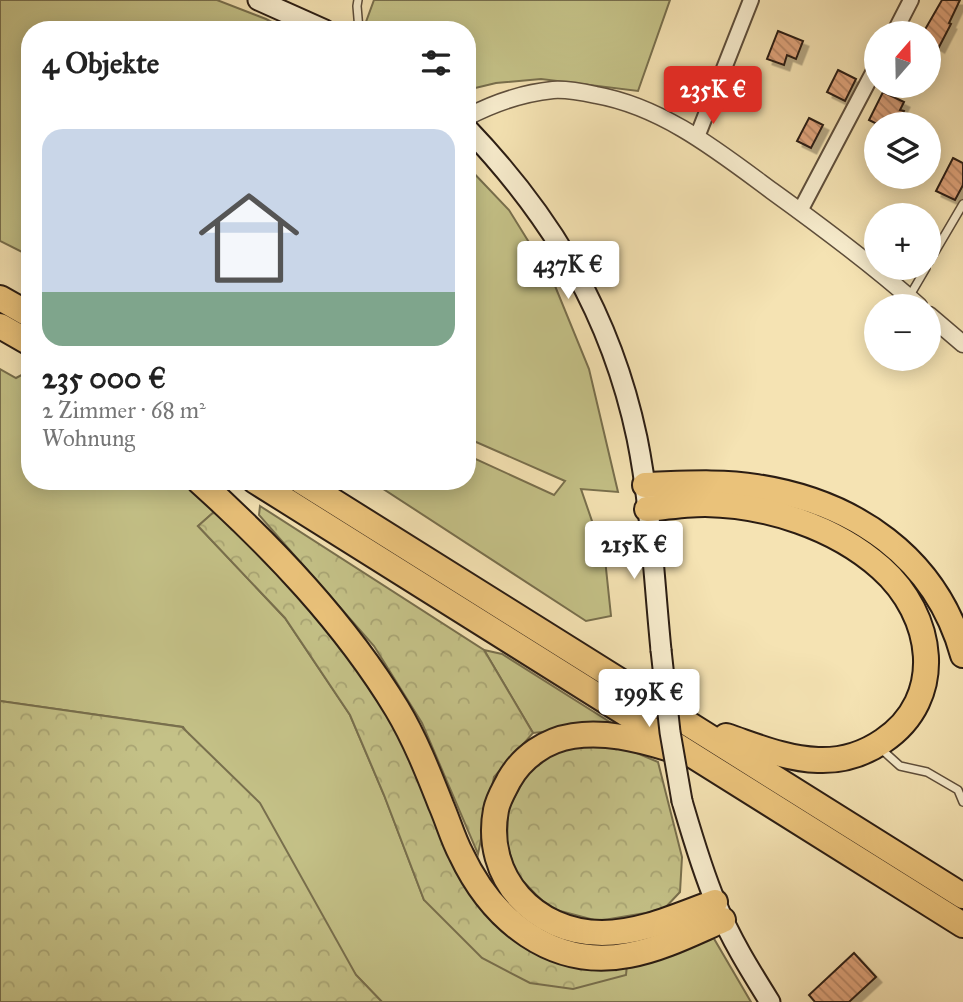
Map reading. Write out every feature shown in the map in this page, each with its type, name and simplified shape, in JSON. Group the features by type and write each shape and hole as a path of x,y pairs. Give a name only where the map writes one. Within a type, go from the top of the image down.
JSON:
{"highway":[{"path":"0,298 21,310"},
{"path":"0,326 21,338"},
{"path":"646,497 695,483 756,487 811,500 837,510 863,523 907,556 938,597 951,621 963,655"},
{"path":"209,490 278,558 324,609 368,666 415,742 473,878 487,899 519,930 570,953 627,956 648,951 719,911"},
{"path":"269,490 963,925"},
{"path":"315,490 963,896"},
{"path":"646,497 762,510 818,529 882,568 898,585 919,620 925,640 926,674 915,707 905,722 891,735 860,754 840,759 797,758 686,722"},
{"path":"692,756 611,735 570,736 551,742 522,762 512,775 497,807 494,844 506,879 517,895 545,918 564,926 602,933 622,932 719,911"}],"main road":[{"path":"258,0 308,21"},
{"path":"476,137 523,192 549,228 581,283 615,358 637,438 646,497 670,732 682,801 697,855 719,911 744,961 769,1002"}],"street":[{"path":"697,137 751,0"},
{"path":"900,21 911,0"},
{"path":"476,113 508,99 555,90 579,91 635,105 697,137 800,211 904,294"},
{"path":"800,211 864,90"},
{"path":"941,325 963,344"}],"lane":[{"path":"358,0 358,21"},
{"path":"941,242 963,205"},
{"path":"877,746 900,766 927,772 958,790 963,802"}],"green space":[{"path":"0,0 217,0 270,21 21,21 21,252 0,241"},
{"path":"374,0 670,0 638,91 541,79 476,88 476,21 366,21"},
{"path":"476,175 509,210 553,281 589,369 618,492 581,489 605,559 611,616 586,621 385,490 476,490 476,459 554,495 565,481 476,442"},
{"path":"0,369 16,378 21,375 21,490 192,490 215,511 198,526 285,618 350,715 424,900 627,965 713,937 751,1002 382,1002 356,975 183,727 0,701"},
{"path":"260,506 484,650 533,733 494,777 478,854 422,723 374,646 259,515"},
{"path":"215,511 314,607 397,723 505,929 627,965 626,975 573,989 530,983 482,958 424,900 350,715 285,618 198,526"},
{"path":"484,650 502,654 613,724 533,733"},
{"path":"0,701 182,727 260,803 356,975 382,1002 0,1002"},
{"path":"586,744 625,748 658,762 682,857 680,892 663,910 598,921 549,908 516,874 507,844 508,810 526,775 553,753"}],"building":[{"path":"942,0 960,0 942,41 942,21 930,21"},
{"path":"778,31 803,41 796,59 787,55 784,65 767,59"},
{"path":"838,70 856,79 845,101 827,92"},
{"path":"880,98 896,98 904,102 900,110 904,112 873,112"},
{"path":"809,118 823,125 811,148 797,141"},
{"path":"953,158 963,163 963,185 955,200 936,191 941,189 941,181"},
{"path":"854,953 876,977 849,1002 815,1002 809,995"}]}
